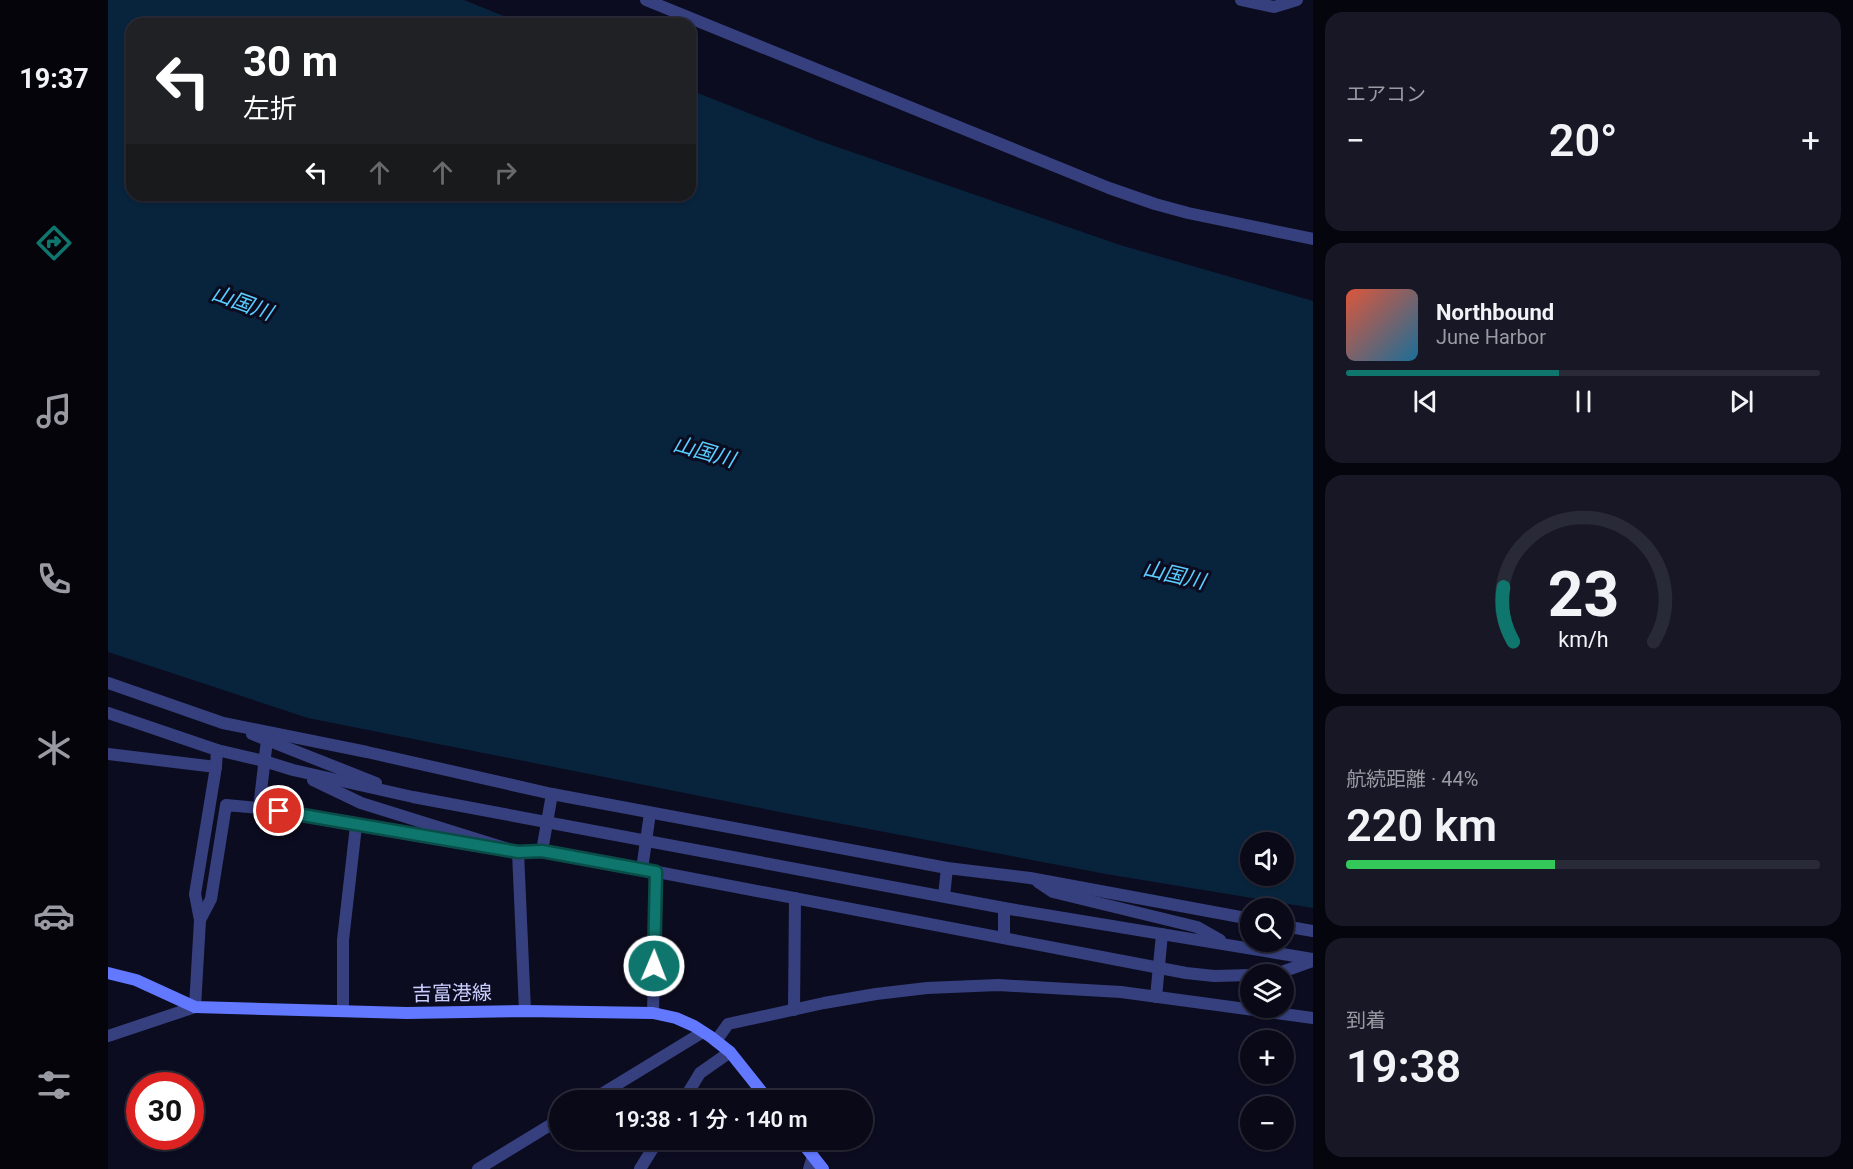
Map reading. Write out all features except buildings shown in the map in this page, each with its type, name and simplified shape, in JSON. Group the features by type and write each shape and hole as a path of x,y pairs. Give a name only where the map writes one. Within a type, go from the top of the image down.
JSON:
{"main road":[{"name":"吉富港線","path":"108,974 136,980 195,1007 407,1013 525,1011 653,1013 675,1018 694,1026 716,1041 730,1052 760,1090"},
{"path":"808,1150 824,1169"}],"street":[{"path":"646,0 690,18"},
{"path":"1241,0 1274,7 1297,0"},
{"path":"696,20 1109,188 1188,213 1313,239"},
{"path":"108,683 223,723 413,797"},
{"path":"108,713 217,750 413,797 1004,908 1313,960"},
{"path":"223,723 650,813 947,868 1030,878 1240,917"},
{"path":"259,808 267,740"},
{"path":"108,1036 195,1007 200,920 195,894 217,750"},
{"path":"108,754 216,767"},
{"path":"293,770 362,803 518,852"},
{"path":"542,851 552,794"},
{"path":"200,920 211,899 226,805 259,808 518,852 542,851 1159,968 1214,976 1240,975"},
{"path":"642,869 650,813"},
{"path":"343,1011 343,940 357,826"},
{"path":"518,852 525,1011"},
{"path":"944,896 947,868"},
{"path":"653,1013 656,872"},
{"path":"1030,878 1053,892 1197,927 1232,946"},
{"path":"795,898 795,1010"},
{"path":"1004,908 1004,938"},
{"path":"1216,939 1221,914"},
{"path":"1294,928 1313,931"},
{"path":"1156,997 1162,934"},
{"path":"1294,967 1313,960"},
{"path":"716,1041 729,1024 876,993 927,988 1057,987 1120,992 1313,1018"},
{"path":"608,1090 703,1032"},
{"path":"690,1090 700,1073 730,1052"},
{"path":"478,1169 549,1126"},
{"path":"640,1169 652,1150"},
{"path":"808,1169 813,1156"}],"water":[{"name":"山国川","path":"108,0 464,0 509,18 126,18 126,201 696,201 696,92 817,140 1120,245 1313,301 1313,908 1294,905 1294,898 1252,898 1106,874 308,718 108,652"}],"route":[{"path":"279,811 518,852 542,851 656,872 654,966"}]}
